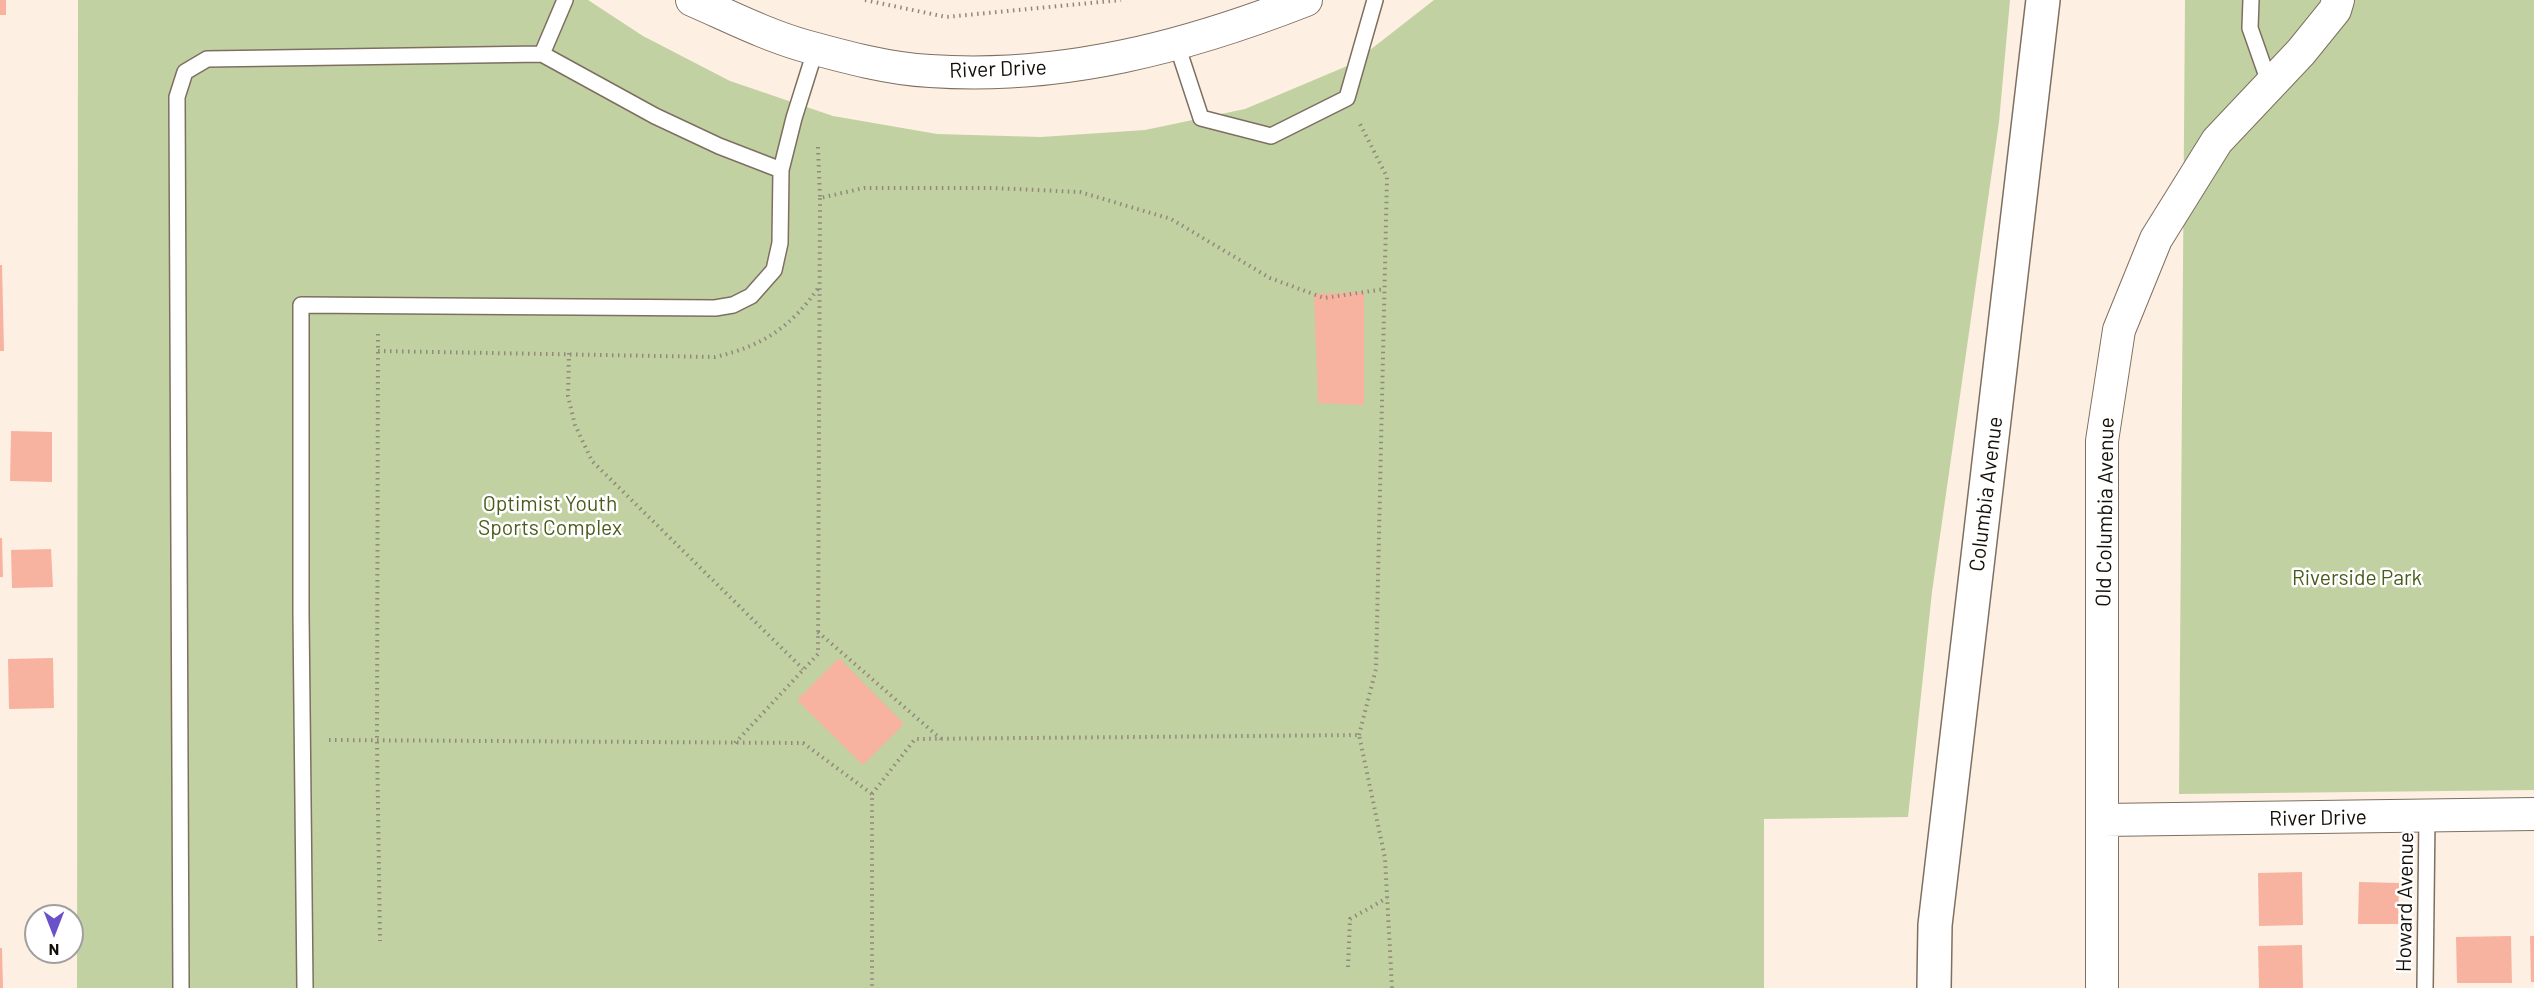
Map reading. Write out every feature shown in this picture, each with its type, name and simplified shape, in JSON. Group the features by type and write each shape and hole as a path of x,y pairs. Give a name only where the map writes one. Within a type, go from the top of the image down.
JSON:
{"street":[{"name":"River Drive","path":"692,0 749,25 816,48 861,60 928,71 1016,73 1096,62 1177,45 1240,26 1306,0"},
{"name":"Columbia Avenue","path":"1934,988 1935,925 2043,0"},
{"name":"Old Columbia Avenue","path":"2102,988 2102,441 2119,330 2156,239 2217,141 2270,85 2335,10 2338,0"},
{"name":"River Drive","path":"2103,820 2534,814"}],"lane":[{"path":"542,54 565,0"},
{"path":"1177,45 1201,117 1271,136 1347,98 1375,0"},
{"path":"2251,0 2250,28 2270,85"},
{"path":"305,988 301,614 301,305 703,308 733,305 751,296 774,270 780,243 781,170 794,117 816,48"},
{"path":"181,988 177,97 185,72 207,59 542,54 666,121 719,146 781,170"},
{"name":"Howard Avenue","path":"2425,988 2427,816"}],"path":[{"path":"865,0 946,17 1121,0"},
{"path":"1347,98 1387,177 1376,669 1359,735 1385,858 1392,988"},
{"path":"735,743 818,654 820,198 818,143"},
{"path":"820,198 864,188 993,188 1080,192 1171,219 1270,278 1324,298 1385,290"},
{"path":"378,351 715,357 743,351 770,337 802,310 819,286"},
{"path":"378,327 377,741 380,940"},
{"path":"569,353 568,396 575,425 591,461 803,669"},
{"path":"818,631 941,739"},
{"path":"872,988 872,794 915,739 1359,735"},
{"path":"326,740 803,743 872,794"},
{"path":"1348,967 1350,919 1387,898"}],"green space":[{"name":"Optimist Youth Sports Complex","path":"78,0 588,0 643,36 730,81 833,116 937,134 1041,137 1145,130 1245,109 1352,64 1434,0 2010,0 1999,122 1932,592 1908,817 1764,819 1764,988 77,988 77,964 84,964 84,904 77,904"},
{"name":"Riverside Park","path":"2185,0 2534,0 2534,790 2179,794"}],"building":[{"path":"0,0 6,0 6,15 0,15"},
{"path":"0,265 2,265 4,351 0,351"},
{"path":"1364,292 1364,405 1318,403 1314,294"},
{"path":"11,431 52,432 52,482 10,481"},
{"path":"0,538 2,538 3,577 0,577"},
{"path":"51,549 53,587 12,588 11,550"},
{"path":"53,658 54,708 9,709 8,659"},
{"path":"839,658 904,724 863,765 797,700"},
{"path":"2302,872 2303,925 2259,926 2258,873"},
{"path":"2359,882 2399,883 2398,924 2358,924"},
{"path":"2511,936 2512,983 2457,983 2456,937"},
{"path":"2530,936 2534,936 2534,982 2531,982"},
{"path":"2302,945 2303,988 2259,988 2258,946"},
{"path":"0,948 2,948 3,988 0,988"}]}
